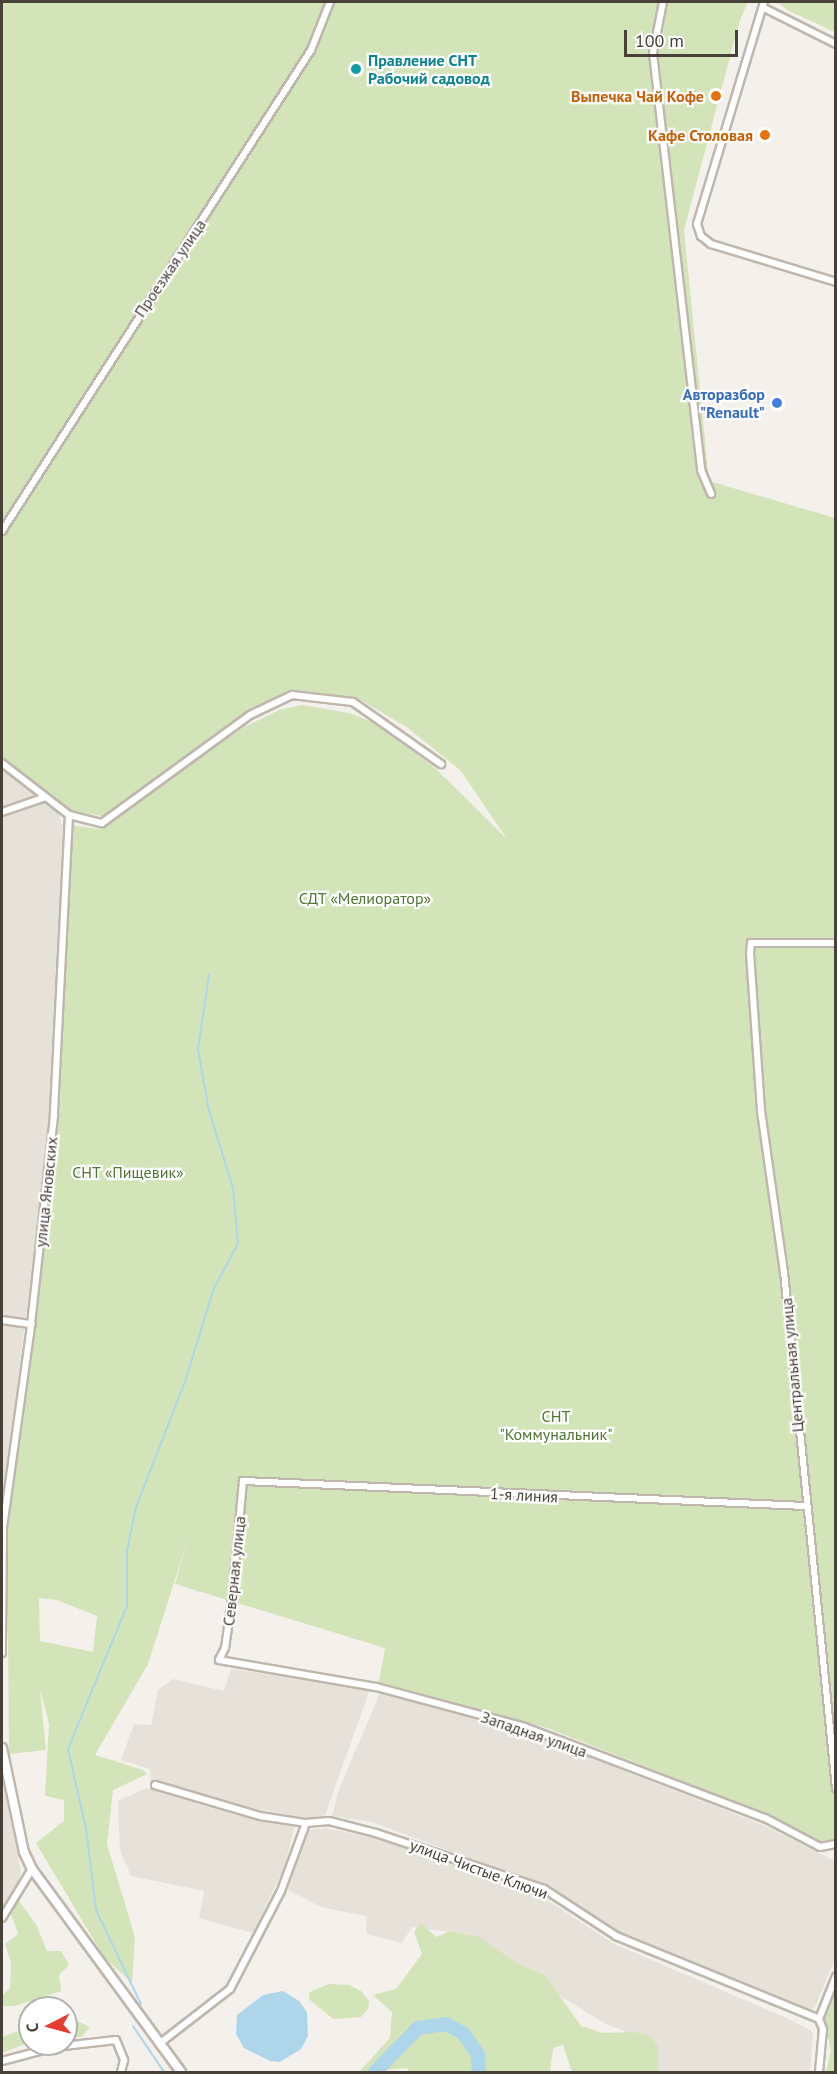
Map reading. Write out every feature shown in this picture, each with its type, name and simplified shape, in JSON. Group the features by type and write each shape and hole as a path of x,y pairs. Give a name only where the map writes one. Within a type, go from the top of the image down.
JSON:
{"street":[{"name":"Проезжая улица","path":"2,531 311,50 330,2"},
{"path":"663,2 653,42 701,470 711,494"},
{"path":"836,44 764,5 697,224 701,236 711,244 836,282"},
{"path":"2,763 69,815 102,823 250,715 292,695 353,702 441,764"},
{"path":"2,812 46,797"},
{"name":"улица Яновских","path":"2,1653 3,1528 32,1324 55,1092 69,815"},
{"name":"Центральная улица","path":"836,944 751,943 761,1111 784,1272 805,1506 836,1788"},
{"path":"2,1320 32,1324"},
{"name":"1-я линия","path":"243,1481 805,1506"},
{"name":"Северная улица","path":"219,1660 225,1648 232,1599 243,1481"},
{"name":"Западная улица","path":"219,1660 376,1687 525,1728 765,1818 820,1847 836,1844"},
{"path":"2,1748 24,1852 32,1869 181,2073"},
{"name":"улица Чистые Ключи","path":"155,1785 260,1816 306,1823 329,1821 376,1833 544,1889 616,1936 819,2019"},
{"path":"159,2044 230,1989 281,1891 306,1823"},
{"path":"2,1918 32,1869"},
{"path":"819,2073 823,2029 819,2019 836,1976"},
{"path":"2,2061 55,2047 116,2040 124,2060 121,2073"}],"shaded area":[{"path":"2,766 56,807 64,829 50,1123 2,1507"},
{"path":"231,1669 370,1689 325,1815 309,1819 244,1806 151,1779 150,1769 121,1760 134,1724 151,1725 158,1690 173,1679 224,1691"},
{"path":"381,1691 521,1731 761,1824 835,1861 835,1959 814,2009 794,2007 622,1934 549,1888 372,1822 332,1816 339,1789"},
{"path":"2,1771 21,1871 17,1886 2,1911"},
{"path":"146,1788 232,1814 295,1825 284,1868 253,1933 199,1918 204,1891 131,1876 120,1850 118,1801"},
{"path":"324,1828 376,1838 541,1896 614,1944 789,2019 813,2032 810,2072 654,2072 654,2043 606,2024 457,1933 412,1927 402,1943 367,1934 366,1916 321,1907 288,1890 307,1830"}],"green space":[{"path":"2,2 748,2 739,23 684,230 709,481 835,518 835,1842 821,1842 667,1775 547,1728 379,1682 385,1648 175,1584 187,1542 148,1664 95,1755 143,1770 147,1774 113,1790 107,1844 135,1937 132,1983 104,1957 36,1843 64,1821 64,1800 45,1796 49,1724 40,1690 46,1750 9,1754 7,1521 33,1350 60,1100 71,825 99,829 244,727 279,710 302,705 349,713 372,722 434,767 507,839 461,771 408,728 361,700 311,692 273,698 216,733 103,816 72,811 2,757","holes":["39,1598 57,1600 97,1616 93,1652 40,1641"]},
{"path":"778,2 835,2 835,32 789,11"},
{"path":"19,1901 36,1924 47,1951 61,1951 69,1965 59,1975 61,1991 46,1996 18,1996 18,2005 2,2006 2,1996 10,1988 11,1963 5,1944 18,1934 11,1914"},
{"path":"421,1922 436,1937 451,1931 479,1937 518,1964 545,1975 581,2026 603,2033 634,2032 650,2036 658,2047 658,2072 572,2072 563,2045 553,2048 550,2072 410,2072 407,2068 359,2072 390,2038 392,2012 373,1995 396,1989 422,1954 414,1932"},
{"path":"329,1984 349,1985 361,1991 369,2001 368,2009 361,2017 333,2019 309,1999 310,1992"},
{"path":"835,1985 835,2072 826,2072 831,2051 823,2016"},
{"path":"78,2022 90,2027 78,2037"},
{"path":"18,2031 18,2047 2,2053 2,2037"}],"water":[{"path":"283,1991 299,2001 307,2012 308,2036 301,2049 280,2062 270,2061 244,2048 236,2034 237,2015 263,1995"}],"waterway":[{"path":"141,2004 96,1910 86,1829 68,1749 127,1606 127,1551 136,1507 185,1382 214,1288 238,1244 233,1188 209,1111 198,1049 209,975"},
{"path":"375,2072 418,2028 446,2024 464,2034 478,2055 479,2072"},
{"path":"133,2026 164,2072"}],"place":[{"name":"Правление СНТ Рабочий садовод","path":"356,69"},
{"name":"Выпечка Чай Кофе","path":"716,96"},
{"name":"Кафе Столовая","path":"765,135"},
{"name":"Авторазбор \"Renault\"","path":"777,403"}],"park label":[{"name":"СДТ «Мелиоратор»","path":"365,898"},
{"name":"СНТ «Пищевик»","path":"128,1172"},
{"name":"СНТ \"Коммунальник\"","path":"556,1425"}]}
